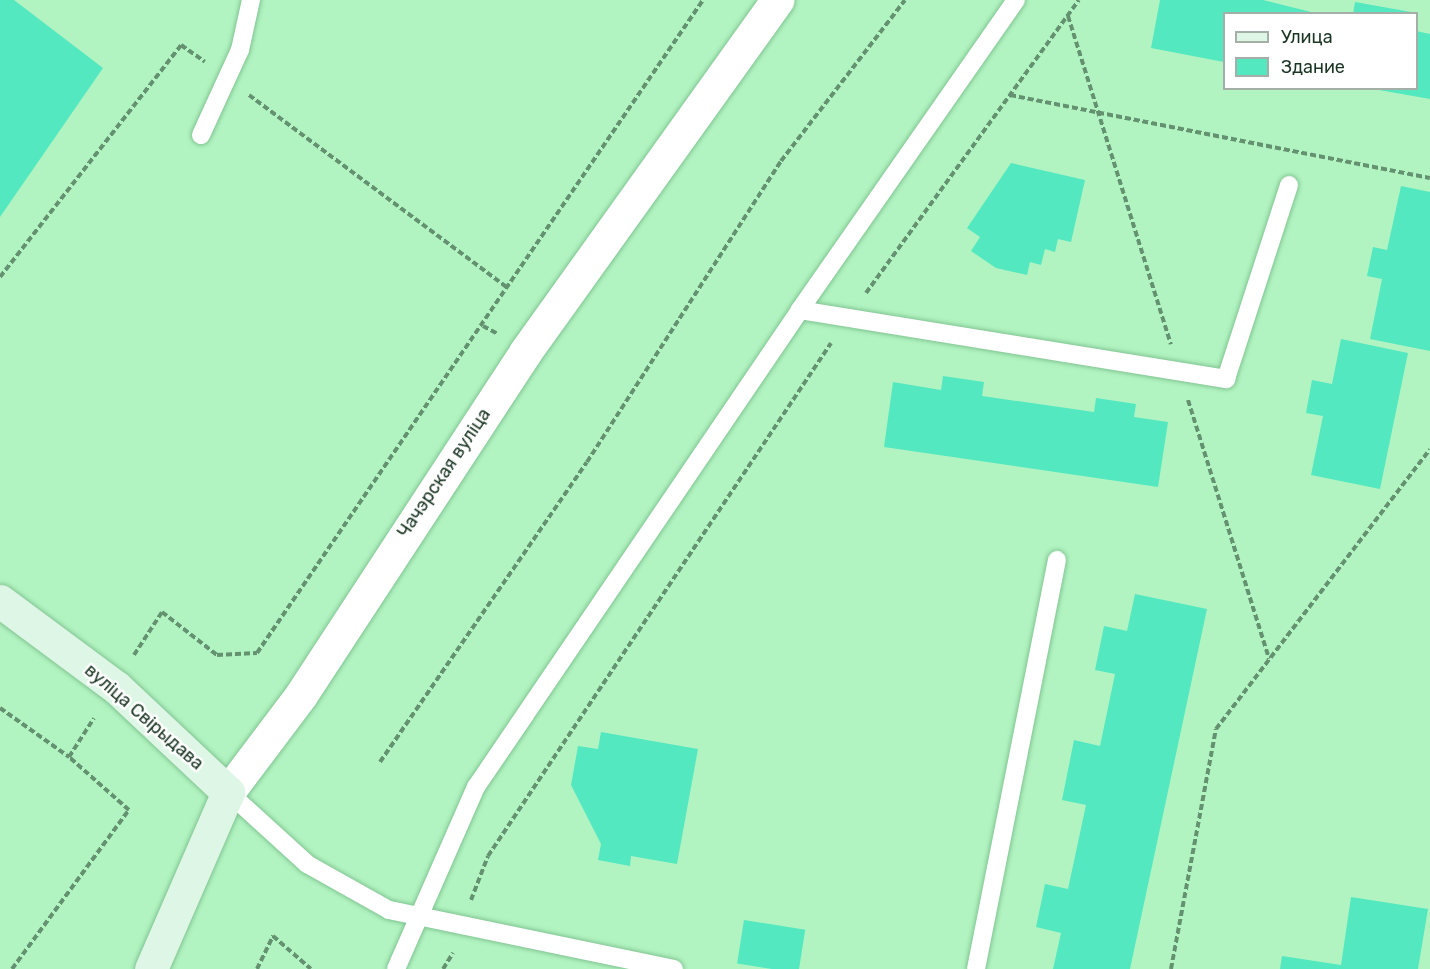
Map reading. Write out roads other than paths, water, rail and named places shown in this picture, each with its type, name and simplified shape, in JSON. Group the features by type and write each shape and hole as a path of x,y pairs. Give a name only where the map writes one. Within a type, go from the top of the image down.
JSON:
{"main road":[{"name":"вуліца Свірыдава","path":"0,601 116,687 228,792"},
{"name":"Чачэрская вуліца","path":"151,969 228,792"}],"street":[{"name":"Чачэрская вуліца","path":"228,792 301,695 526,351 777,0"}],"lane":[{"path":"201,135 225,76 240,50 251,0"},
{"path":"396,969 476,787 800,310 1016,0"},
{"path":"800,310 1226,379 1289,185"},
{"path":"976,969 1057,560"},
{"path":"228,792 307,864 388,910 417,919 462,925 674,969"}]}
